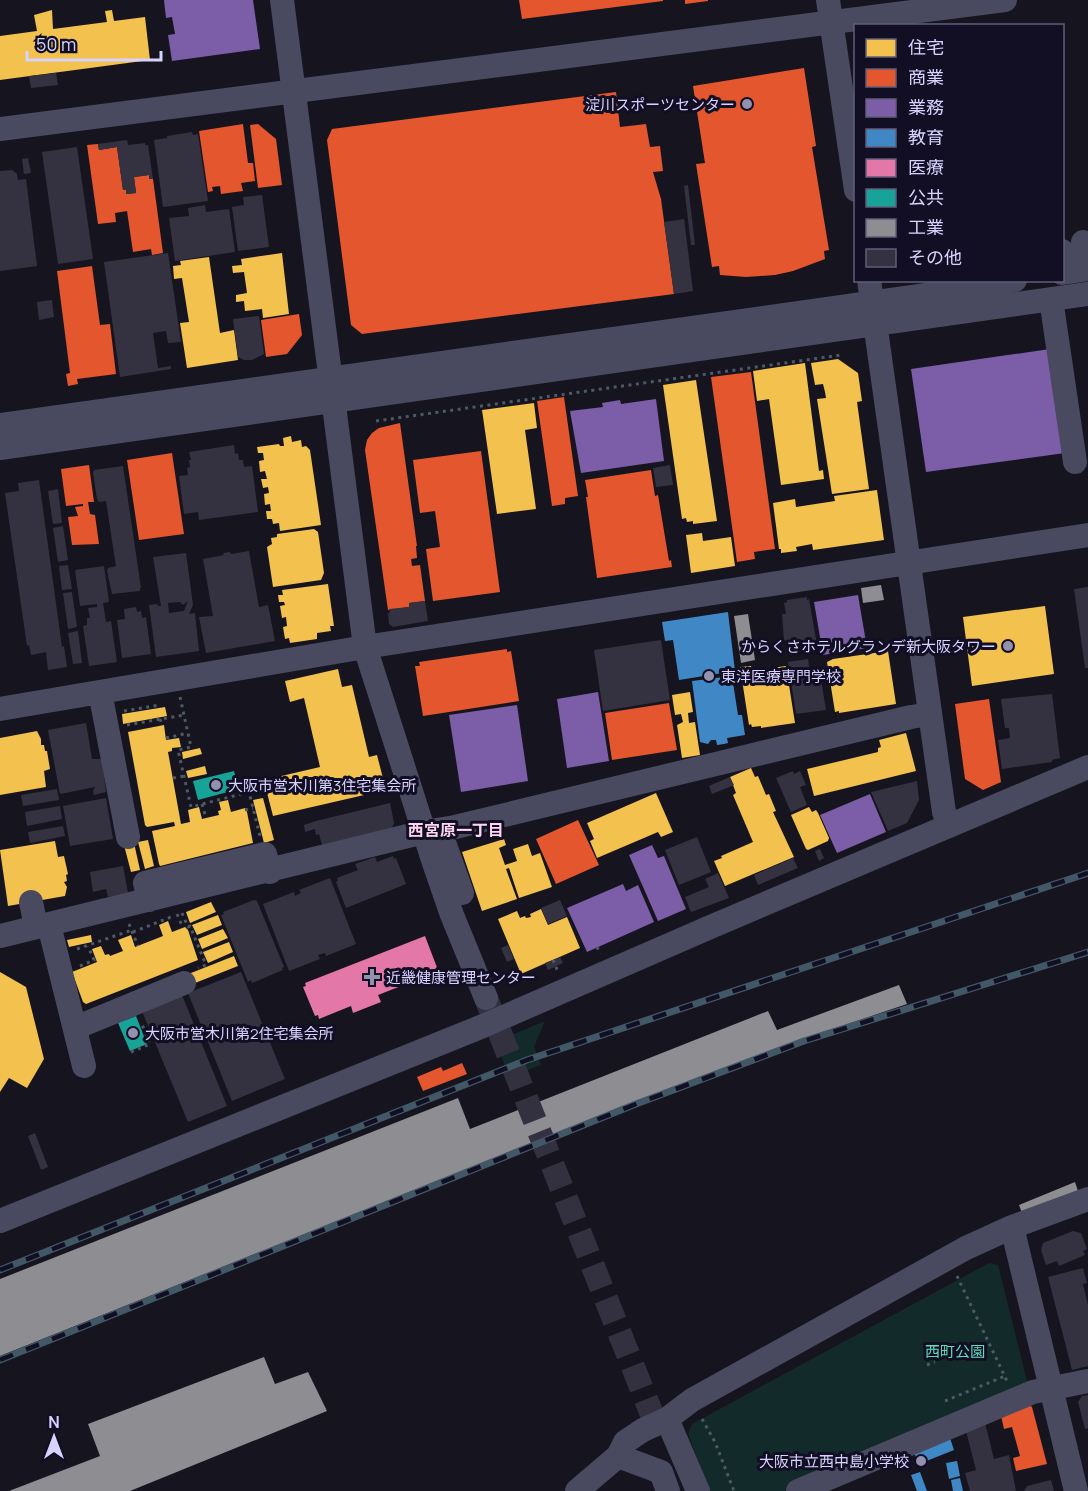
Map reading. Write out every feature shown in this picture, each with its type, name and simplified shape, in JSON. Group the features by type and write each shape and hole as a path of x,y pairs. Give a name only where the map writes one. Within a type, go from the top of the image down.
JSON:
{"street":[{"path":"282,0 365,647 452,915 486,999"},
{"path":"0,129 293,92 830,10 977,14 1005,0"},
{"path":"830,10 854,183"},
{"path":"0,448 331,390 1002,282"},
{"path":"872,302 1051,299 1088,294"},
{"path":"1051,299 1075,462"},
{"path":"872,302 944,812 949,826"},
{"path":"1075,360 1088,435"},
{"path":"0,425 331,390"},
{"path":"0,709 108,706 365,647 1088,535"},
{"path":"108,706 128,837"},
{"path":"0,936 149,900 267,863 455,827 930,714"},
{"path":"0,1221 483,1026 1088,767"},
{"path":"424,832 445,845 468,911 510,1014"},
{"path":"424,832 422,864 483,1026"},
{"path":"31,902 42,926 65,962 75,1028 84,1066"},
{"path":"75,1028 184,983"},
{"path":"577,1491 618,1456 625,1442 643,1430 663,1426 692,1400 788,1345 966,1248 1012,1227 1088,1199"},
{"path":"1012,1227 1076,1491"},
{"path":"798,1491 1032,1392 1088,1381"},
{"path":"663,1426 682,1491"},
{"path":"663,1426 698,1491"},
{"path":"618,1456 661,1472 668,1491"}],"path":[{"path":"376,421 841,355"},
{"path":"179,692 191,747 178,750 191,807 249,792 267,863"},
{"path":"171,703 181,701"},
{"path":"108,706 160,705"},
{"path":"108,706 122,726 184,715"},
{"path":"160,719 162,725"},
{"path":"166,738 188,733"},
{"path":"173,778 184,776"},
{"path":"202,804 206,818"},
{"path":"245,810 253,808"},
{"path":"183,928 177,914 182,913 206,965 184,974 187,982 184,983"},
{"path":"128,922 138,945"},
{"path":"65,962 88,946 132,930"},
{"path":"65,962 94,960 88,946"},
{"path":"553,960 560,977"},
{"path":"131,1052 150,1044 134,1004"},
{"path":"959,1279 1009,1385"},
{"path":"927,1365 935,1362"},
{"path":"945,1401 1005,1376"},
{"path":"700,1415 715,1442 734,1491"}],"green space":[{"path":"545,1021 534,1047 541,1065 509,1077 500,1052 507,1037"},
{"name":"西町公園","path":"989,1263 998,1265 1027,1381 1025,1389 784,1491 710,1491 688,1434 692,1424"}],"building: 住宅":[{"path":"52,10 53,29 107,22 105,11 112,10 114,21 145,17 150,60 0,80 0,36 37,31 34,15"},
{"path":"282,253 289,314 263,318 262,309 245,311 244,301 236,302 236,295 247,293 244,272 233,273 232,266 242,265 241,259"},
{"path":"209,257 220,333 234,330 238,360 187,368 180,323 189,322 182,278 174,279 173,266 181,265 180,261"},
{"path":"838,359 858,373 862,401 857,402 869,489 832,494 817,399 826,398 823,384 815,385 811,363"},
{"path":"805,363 819,471 823,470 824,479 781,485 769,399 757,401 753,371"},
{"path":"696,380 717,521 693,524 693,521 687,522 686,518 682,519 663,385"},
{"path":"534,403 537,428 525,430 536,509 497,514 482,410"},
{"path":"291,436 292,442 301,440 302,447 306,446 310,450 321,525 280,531 279,523 273,524 272,519 267,519 266,511 271,511 270,504 265,505 264,494 269,493 268,487 263,488 261,479 267,479 265,471 260,472 259,461 264,460 263,453 258,453 257,447 279,444 284,446 283,438"},
{"path":"877,490 884,540 813,550 812,544 796,547 797,551 781,553 773,503 795,499 796,507 835,501 834,496"},
{"path":"314,529 318,532 324,573 321,580 273,587 267,547 272,544 271,538 277,537 277,534"},
{"path":"702,533 703,541 731,537 735,566 691,573 686,535"},
{"path":"328,584 334,626 330,626 331,631 317,633 317,639 290,643 289,638 285,639 283,627 287,626 286,617 282,618 280,606 285,605 284,602 279,602 278,595 283,595 282,590"},
{"name":"からくさホテルグランデ新大阪タワー","path":"1045,606 1054,674 972,686 963,617"},
{"path":"888,651 896,704 835,712 827,662 833,659"},
{"path":"751,666 752,671 786,666 795,723 761,728 761,726 749,725 740,667"},
{"path":"338,669 342,687 352,685 369,757 377,755 386,790 273,816 265,785 272,783 271,779 277,777 320,767 304,698 290,702 285,681"},
{"path":"690,692 693,712 688,713 689,723 695,722 700,755 682,758 677,725 683,722 681,714 675,715 672,695"},
{"path":"165,707 167,716 123,724 122,714"},
{"path":"164,725 166,740 179,738 181,747 172,748 172,751 168,752 181,824 190,822 188,810 199,807 202,819 219,815 218,811 221,810 219,802 228,800 231,812 245,808 253,843 160,866 152,831 175,826 174,822 147,827 145,825 128,732"},
{"path":"37,731 41,745 44,745 47,751 50,769 44,771 46,787 0,795 0,738"},
{"path":"906,733 916,771 814,796 807,769 878,752 878,748 881,747 879,740"},
{"path":"200,748 202,754 183,759 182,752"},
{"path":"205,766 207,774 188,778 186,771"},
{"path":"751,768 755,777 758,776 766,795 769,794 776,811 773,812 794,857 725,886 714,861 753,842 733,795 736,793 730,777"},
{"path":"656,793 673,832 661,837 658,832 597,858 590,841 594,839 587,823"},
{"path":"263,798 274,840 264,843 253,800"},
{"path":"809,807 812,812 816,810 818,813 829,838 828,841 808,850 791,815"},
{"path":"504,839 506,845 499,848 505,865 517,861 513,849 528,844 532,856 540,853 552,887 519,898 509,868 506,869 517,899 482,911 462,852"},
{"path":"148,840 154,866 145,869 138,842"},
{"path":"55,841 58,857 64,856 68,874 66,875 67,881 64,882 67,887 65,896 8,906 0,850"},
{"path":"134,843 140,870 131,872 124,845"},
{"path":"211,902 216,912 190,923 186,912"},
{"path":"541,909 548,925 567,917 580,948 521,974 498,919 517,911 520,918 531,917 530,914"},
{"path":"218,915 222,925 197,935 192,925"},
{"path":"168,921 172,932 185,927 188,930 198,960 86,1004 83,1002 72,972 97,962 92,949 101,946 105,955 110,956 123,951 118,940 131,935 135,947 163,936 159,925"},
{"path":"223,929 228,938 202,949 198,939"},
{"path":"91,935 92,942 69,947 67,940"},
{"path":"229,942 233,952 208,963 203,952"},
{"path":"234,956 238,966 190,985 186,975"},
{"path":"0,972 26,987 44,1059 27,1088 9,1078 0,1092"}],"building: 商業":[{"path":"519,0 663,0 663,1 522,19"},
{"path":"685,0 708,0 708,1 685,4"},
{"path":"804,68 816,146 812,147 829,250 824,251 825,259 793,271 746,277 720,275 719,266 712,267 696,164 705,163 693,86"},
{"path":"616,92 620,127 646,124 650,147 660,146 663,171 653,172 661,199 674,294 362,334 351,325 327,140 332,129"},
{"path":"243,124 248,163 253,163 255,181 241,183 243,191 221,194 220,186 212,187 213,191 208,192 199,131"},
{"path":"258,124 276,139 282,185 258,188 250,125"},
{"path":"98,144 99,150 117,147 123,190 126,190 126,194 136,193 134,177 149,175 149,179 153,179 163,253 152,255 151,249 133,252 127,211 115,213 116,222 98,224 87,145"},
{"path":"92,266 100,325 110,324 116,374 77,379 78,384 68,386 66,374 70,373 57,271"},
{"path":"299,314 302,335 287,354 266,357 261,320"},
{"path":"751,372 775,549 754,552 755,559 737,562 711,377"},
{"path":"564,397 578,496 565,498 565,504 552,506 537,401"},
{"path":"400,423 417,546 417,558 411,559 412,566 420,565 425,601 409,603 409,607 388,610 365,450 367,440 372,433 379,428"},
{"path":"481,451 500,592 433,601 426,549 440,547 435,511 420,513 413,460"},
{"path":"172,453 184,534 139,540 127,460"},
{"path":"89,465 94,502 88,502 90,514 95,515 99,544 72,545 68,517 78,516 75,507 83,506 83,504 66,506 61,469"},
{"path":"651,470 672,567 597,578 585,480"},
{"path":"507,649 507,652 511,651 519,701 423,716 415,666 420,666 419,662"},
{"path":"989,699 1001,782 983,790 965,779 955,704"},
{"path":"669,703 677,750 612,760 605,713"},
{"path":"578,820 599,865 556,884 536,839"},
{"path":"462,1063 467,1074 423,1091 417,1077 441,1067 443,1071"},
{"path":"1029,1405 1032,1407 1047,1464 1016,1471 1013,1458 1020,1456 1012,1427 1004,1429 1001,1416"}],"building: 業務":[{"path":"164,0 253,0 260,49 172,61 168,35 175,34 172,17 166,18"},
{"path":"1050,349 1065,453 926,472 911,369"},
{"path":"656,399 664,461 581,473 570,411 603,407 602,403 620,400 621,404"},
{"path":"858,595 867,648 823,655 814,602"},
{"path":"598,692 609,761 567,768 557,699"},
{"path":"517,705 528,781 461,792 449,715"},
{"path":"870,794 886,832 837,853 820,815"},
{"path":"652,845 658,858 664,856 686,909 658,921 629,855"},
{"path":"623,884 626,891 638,885 654,922 587,952 567,908"}],"building: 教育":[{"path":"728,612 735,671 679,680 673,640 665,641 662,622"},
{"path":"732,676 738,715 742,715 745,735 727,738 728,743 724,744 717,745 716,740 711,740 708,744 700,742 692,681"},
{"path":"950,1438 954,1450 919,1464 914,1453"},
{"path":"957,1461 960,1476 949,1479 946,1463"},
{"path":"920,1472 927,1491 917,1491 911,1475"},
{"path":"960,1478 963,1491 953,1491 951,1480"}],"building: 医療":[{"path":"425,936 441,978 427,984 424,977 378,995 381,1002 353,1013 351,1006 319,1019 318,1015 315,1016 303,987 306,986 305,983"}],"building: 公共":[{"name":"大阪市営木川第3住宅集会所","path":"234,771 239,789 198,800 193,781"},
{"name":"大阪市営木川第2住宅集会所","path":"136,1016 147,1044 130,1051 118,1023"}],"building: 工業":[{"path":"881,585 884,600 863,603 861,588"},
{"path":"748,614 755,660 741,663 734,616"},
{"path":"899,985 907,1004 783,1046 615,1110 0,1356 0,1279 458,1098 470,1129 768,1011 777,1030"},
{"path":"1075,1182 1078,1191 1022,1213 1019,1205"},
{"path":"264,1357 275,1384 308,1372 327,1411 130,1491 9,1491 100,1456 88,1424"}],"building: その他":[{"path":"56,73 58,85 31,88 29,76"},
{"path":"192,132 193,135 198,134 208,201 163,207 154,140"},
{"path":"127,140 128,145 145,143 148,145 153,179 149,179 149,175 134,177 136,193 126,194 126,190 123,190 117,147 99,150 98,144"},
{"path":"77,147 93,259 58,264 42,152"},
{"path":"28,158 31,173 24,174 22,159"},
{"path":"12,170 17,174 18,180 26,179 37,266 0,271 0,171"},
{"path":"688,185 695,245 691,245 684,186"},
{"path":"262,195 269,247 238,251 232,207 244,205 243,197"},
{"path":"205,205 206,212 229,209 235,252 175,261 169,218 189,216 188,208"},
{"path":"684,219 693,291 674,294 664,222"},
{"path":"168,253 181,342 168,343 166,331 153,333 158,368 171,366 171,369 120,377 104,262"},
{"path":"52,300 54,317 39,320 37,302"},
{"path":"259,316 264,354 252,360 244,360 238,357 233,319"},
{"path":"234,445 235,454 238,453 239,460 243,460 244,467 252,466 258,512 199,520 198,512 184,514 179,476 188,475 187,468 190,467 189,460 191,460 189,452"},
{"path":"670,465 673,485 656,487 653,468"},
{"path":"123,466 141,588 140,591 112,594 107,571 108,568 116,566 106,501 99,502 97,499 93,473 94,470"},
{"path":"39,480 62,647 64,646 67,667 48,670 46,652 31,655 29,645 27,646 5,493 19,491 18,483"},
{"path":"58,489 62,523 53,524 48,491"},
{"path":"63,526 68,560 58,562 53,528"},
{"path":"249,551 259,607 268,605 275,641 206,653 199,617 213,616 203,559 224,555 223,553"},
{"path":"186,553 193,605 189,614 195,613 199,651 156,657 149,605 161,606 153,557","holes":["188,601 184,611 169,613 168,603 180,602 183,605"]},
{"path":"68,565 72,589 62,590 59,566"},
{"path":"104,566 109,602 103,603 106,622 111,621 117,662 89,666 83,626 87,625 87,618 90,618 88,608 97,607 97,604 80,606 75,570"},
{"path":"1088,587 1088,668 1085,668 1074,589"},
{"path":"72,592 77,627 68,629 63,593"},
{"path":"807,597 817,645 810,646 810,650 800,652 799,648 792,649 790,640 784,641 782,614 786,614 784,603 787,600"},
{"path":"425,601 428,621 393,627 389,624 389,609 409,607 409,603"},
{"path":"136,607 137,612 141,611 142,618 146,617 151,654 122,658 117,620 125,619 124,609"},
{"path":"78,631 82,663 73,664 68,633"},
{"path":"661,640 670,700 603,711 594,650"},
{"path":"808,659 811,681 821,680 826,710 796,714 788,662"},
{"path":"1052,694 1060,758 1052,762 1002,769 998,740 1010,738 1009,728 1005,728 1001,699"},
{"path":"86,723 92,759 102,759 106,792 94,795 95,787 60,794 48,730"},
{"path":"793,771 794,774 800,771 806,785 800,787 807,805 791,812 776,778"},
{"path":"730,777 734,785 712,794 709,786"},
{"path":"917,781 919,800 907,823 888,831 871,792"},
{"path":"57,789 59,800 23,806 21,795"},
{"path":"106,798 113,839 70,846 63,806"},
{"path":"390,803 394,823 392,828 322,845 315,829 305,832 304,825"},
{"path":"60,806 62,819 27,826 25,812"},
{"path":"63,826 65,836 30,843 28,832"},
{"path":"697,837 711,872 679,885 665,850"},
{"path":"820,849 824,858 819,861 815,851"},
{"path":"393,856 394,859 396,858 406,884 346,908 336,882 337,878 358,870 355,864 375,857 377,862"},
{"path":"793,858 798,868 758,885 754,875"},
{"path":"123,866 128,893 108,897 106,889 93,892 90,872"},
{"path":"718,873 729,898 691,912 685,897 709,887 705,879"},
{"path":"330,878 356,944 326,956 325,953 318,955 320,959 289,971 263,904 294,892 295,896 301,893 299,890"},
{"path":"254,900 257,901 284,967 283,970 252,983 251,980 248,982 221,915 224,914 223,912"},
{"path":"560,900 567,916 548,924 541,908"},
{"path":"508,945 514,959 507,962 501,948"},
{"path":"560,957 563,963 548,970 545,963"},
{"path":"241,972 285,1079 232,1101 188,993"},
{"path":"182,995 227,1106 188,1122 142,1011"},
{"path":"35,1133 48,1167 41,1170 28,1136"},
{"path":"1073,1231 1081,1233 1087,1249 1083,1251 1085,1255 1059,1266 1057,1261 1046,1265 1041,1250 1043,1243"},
{"path":"1083,1268 1087,1283 1083,1284 1088,1305 1088,1366 1072,1370 1048,1277"},
{"path":"1088,1395 1088,1428 1085,1429 1078,1402 1082,1396"},
{"path":"985,1423 994,1459 1009,1455 1016,1491 970,1491 965,1473 976,1470 966,1431"},
{"path":"1051,1480 1054,1491 1024,1491 1027,1486"}],"tunnel":[{"path":"486,998 659,1432"}],"railway":[{"path":"0,1270 527,1060 1088,873"},
{"path":"0,1360 636,1104 804,1041 1088,952"}],"place":[{"name":"淀川スポーツセンター","path":"747,104"},
{"name":"からくさホテルグランデ新大阪タワー","path":"1008,646"},
{"name":"東洋医療専門学校","path":"709,676"},
{"name":"大阪市営木川第3住宅集会所","path":"216,785"},
{"name":"近畿健康管理センター","path":"372,977"},
{"name":"大阪市営木川第2住宅集会所","path":"133,1033"},
{"name":"大阪市立西中島小学校","path":"921,1461"}],"district":[{"name":"西宮原一丁目","path":"456,830"}]}
